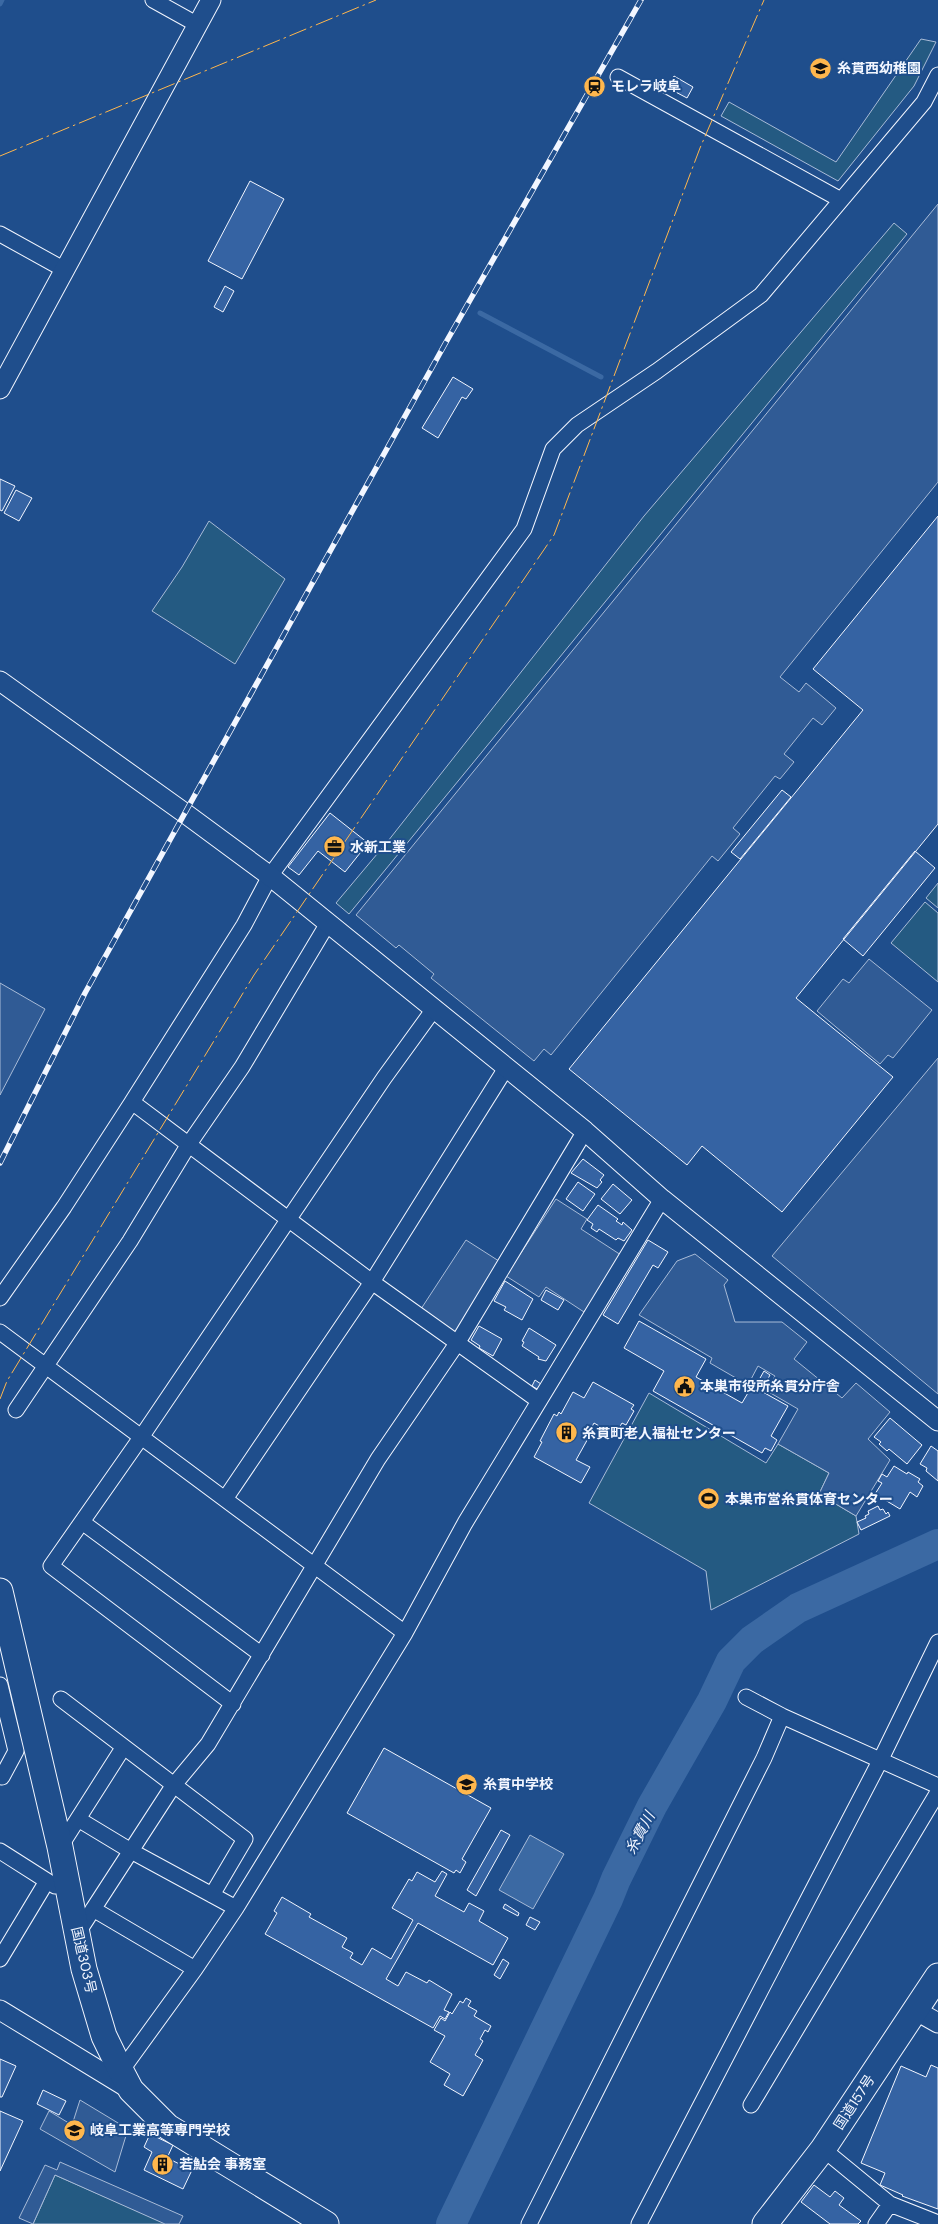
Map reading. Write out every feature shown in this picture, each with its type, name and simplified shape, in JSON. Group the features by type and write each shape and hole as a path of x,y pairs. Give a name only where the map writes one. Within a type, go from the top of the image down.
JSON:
{"highway":[{"name":"国道303号","path":"0,1592 60,1847 84,1969 104,2036 126,2081 168,2127 326,2224"},
{"name":"国道157号","path":"765,2224 823,2149 938,1976"}],"street":[{"path":"153,0 198,25"},
{"path":"0,389 211,0"},
{"path":"0,1298 64,1207 132,1102 244,925 270,876 524,528 553,449 577,426 658,371 761,295 924,102 938,75"},
{"path":"618,77 842,200"},
{"path":"0,234 65,270"},
{"path":"0,681 270,876 585,1131 662,1199 938,1421"},
{"path":"16,1410 130,1241 189,1144 242,1067 328,923"},
{"path":"233,1704 51,1566 142,1436 384,1078 434,1009"},
{"path":"225,1499 372,1282 506,1068"},
{"path":"132,1102 372,1282 539,1401"},
{"path":"77,1934 173,1786 208,1744 378,1459 458,1342 585,1131"},
{"path":"0,2010 126,2081 195,1969 236,1908 405,1633 465,1523 662,1199"},
{"path":"0,1332 405,1633"},
{"path":"82,1522 262,1655"},
{"path":"639,2224 880,1761 938,1642"},
{"path":"0,1685 16,1750 2,1777 0,1776"},
{"path":"746,1697 782,1716 938,1786"},
{"path":"61,1700 245,1839 212,1895"},
{"path":"529,2224 764,1758 782,1716"},
{"path":"60,1847 123,1748"},
{"path":"752,2104 938,1792"},
{"path":"78,1819 131,1851 236,1908"},
{"path":"0,1851 69,1895"},
{"path":"0,1959 47,1881"},
{"path":"93,1909 195,1969"},
{"path":"915,2010 938,2023"},
{"path":"823,2149 890,2204 938,2223"},
{"path":"876,2224 890,2204"}],"shaded area":[{"path":"921,39 936,42 914,86 838,181 721,116 729,102 836,162"},
{"path":"938,204 938,482 780,677 799,692 806,683 836,708 822,725 813,718 784,754 794,762 780,779 775,776 733,828 740,834 718,861 712,856 551,1055 544,1049 534,1061 431,978 434,974 399,945 396,948 356,915"},
{"path":"894,223 907,234 349,914 336,903 388,841 644,516"},
{"path":"209,521 285,579 235,664 152,611 182,567"},
{"path":"938,883 938,908 926,898"},
{"path":"925,902 938,913 938,982 891,943"},
{"path":"869,959 932,1010 893,1058 888,1055 880,1064 817,1011 843,979 849,983"},
{"path":"0,983 45,1009 0,1095"},
{"path":"938,1058 938,1394 772,1256"},
{"path":"556,1199 587,1219 581,1229 621,1255 584,1312 546,1287 539,1297 506,1276"},
{"path":"466,1240 502,1263 455,1335 419,1312"},
{"path":"695,1254 728,1280 724,1285 735,1322 782,1322 807,1342 794,1359 842,1398 856,1383 890,1412 868,1439 890,1460 856,1516 819,1494 829,1473 778,1444 798,1409 767,1391 775,1376 758,1366 748,1385 710,1363 712,1358 639,1315 677,1261"},
{"name":"本巣市営糸貫体育センター","path":"649,1393 766,1463 778,1444 829,1473 819,1494 856,1516 859,1534 711,1610 706,1571 589,1503"},
{"path":"530,1835 564,1854 533,1909 499,1890"},
{"path":"80,2100 128,2129 115,2172 40,2129 49,2111 72,2125"},
{"path":"60,2162 183,2216 179,2224 165,2224 55,2175 33,2224 19,2218 45,2165 57,2170"},
{"path":"55,2175 167,2224 33,2224"}],"building":[{"path":"674,76 693,87 687,98 668,88"},
{"path":"250,181 284,199 242,279 208,261"},
{"path":"225,286 234,291 223,312 214,307"},
{"path":"453,377 473,389 466,399 462,397 438,438 422,428"},
{"path":"0,479 15,486 2,511 0,510"},
{"path":"16,490 32,498 19,521 4,513"},
{"path":"938,516 938,824 796,998 893,1077 782,1212 702,1146 687,1165 569,1069 863,710 813,669"},
{"path":"782,790 791,797 740,859 731,852"},
{"name":"水新工業","path":"330,813 368,843 345,872 318,851 299,875 288,867"},
{"path":"915,851 935,868 863,956 843,939"},
{"path":"583,1159 604,1175 600,1180 602,1182 597,1188 571,1173"},
{"path":"578,1182 595,1194 583,1211 566,1199"},
{"path":"613,1184 632,1200 620,1214 601,1199"},
{"path":"598,1205 618,1219 616,1221 622,1225 623,1222 632,1230 624,1241 618,1238 616,1240 599,1229 597,1232 591,1228 593,1224 587,1220"},
{"path":"648,1240 668,1252 658,1268 653,1265 618,1324 603,1315"},
{"path":"505,1281 533,1299 522,1320 504,1310 506,1307 494,1301"},
{"path":"546,1290 564,1300 558,1310 541,1300"},
{"name":"本巣市役所糸貫分庁舎","path":"639,1321 706,1359 696,1377 742,1403 752,1386 755,1387 764,1371 770,1375 761,1391 788,1406 771,1436 777,1440 771,1451 765,1448 762,1453 653,1391 664,1371 624,1348"},
{"path":"479,1326 502,1339 493,1356 479,1348 480,1346 471,1340"},
{"path":"529,1328 556,1345 546,1361 538,1359 539,1357 522,1346 524,1342 522,1341"},
{"path":"535,1380 541,1384 537,1389 532,1386"},
{"name":"糸貫町老人福祉センター","path":"593,1382 634,1405 631,1409 634,1411 626,1425 622,1423 613,1438 606,1434 608,1431 594,1423 588,1434 590,1435 576,1460 590,1467 581,1483 534,1457 554,1414 557,1416 559,1412 561,1414 573,1392 584,1398"},
{"path":"890,1418 922,1445 907,1464 889,1449 887,1451 879,1444 881,1442 874,1437"},
{"path":"931,1446 938,1451 938,1481 926,1471 927,1468 920,1464"},
{"path":"894,1466 920,1479 918,1482 923,1486 917,1497 910,1492 900,1509 875,1494 882,1483 878,1481 882,1474 887,1477"},
{"path":"878,1506 886,1514 888,1512 890,1516 861,1530 857,1522 866,1518 865,1516 869,1514 868,1511"},
{"path":"384,1748 491,1808 462,1859 466,1862 460,1873 456,1870 454,1873 347,1813"},
{"path":"501,1830 510,1835 476,1896 467,1890"},
{"path":"442,1871 447,1874 435,1896 464,1912 469,1903 484,1911 479,1921 508,1938 493,1965 418,1923 386,1979 398,1986 406,1972 427,1983 429,1980 452,1994 444,2010 449,2012 445,2019 440,2016 433,2028 265,1934 277,1913 274,1911 282,1897 311,1914 309,1917 347,1938 342,1947 353,1953 350,1958 362,1965 372,1948 391,1959 413,1920 392,1908 409,1879 412,1881 417,1872 435,1882"},
{"path":"505,1904 519,1913 518,1916 503,1908"},
{"path":"530,1917 540,1922 535,1930 526,1925"},
{"path":"503,1959 509,1963 500,1979 494,1975"},
{"path":"466,1998 471,2001 468,2006 477,2011 474,2016 491,2026 488,2032 485,2030 480,2039 483,2041 475,2055 483,2060 463,2096 444,2085 450,2074 430,2062 445,2036 434,2030 441,2018 445,2021 460,2001 463,2003"},
{"path":"0,2059 16,2066 2,2097 0,2097"},
{"path":"931,2065 938,2068 938,2209 902,2196 880,2185 885,2173 861,2163 901,2066 926,2077"},
{"path":"43,2090 66,2101 59,2115 37,2104"},
{"path":"0,2111 23,2121 0,2171"},
{"name":"若鮎会 事務室","path":"150,2134 173,2145 167,2158 192,2170 183,2189 144,2170 152,2152 144,2147"},
{"path":"814,2185 830,2197 835,2191 844,2198 839,2205 861,2221 858,2224 830,2224 801,2202"}],"waterway":[{"path":"0,4 2,0"},
{"path":"480,313 601,377"},
{"name":"糸貫川","path":"451,2224 652,1806 712,1701 731,1661 752,1640 798,1608 938,1544"}],"railway":[{"path":"0,1163 85,993 445,344 641,0"}],"power":[{"path":"0,156 376,0"},
{"path":"0,1399 7,1381 254,975 554,535 700,148 764,0"}],"place":[{"name":"糸貫西幼稚園","path":"821,68"},
{"name":"モレラ岐阜","path":"595,86"},
{"name":"水新工業","path":"334,847"},
{"name":"本巣市役所糸貫分庁舎","path":"684,1386"},
{"name":"糸貫町老人福祉センター","path":"566,1433"},
{"name":"本巣市営糸貫体育センター","path":"709,1499"},
{"name":"糸貫中学校","path":"467,1784"},
{"name":"岐阜工業高等専門学校","path":"74,2130"},
{"name":"若鮎会 事務室","path":"163,2164"}]}
